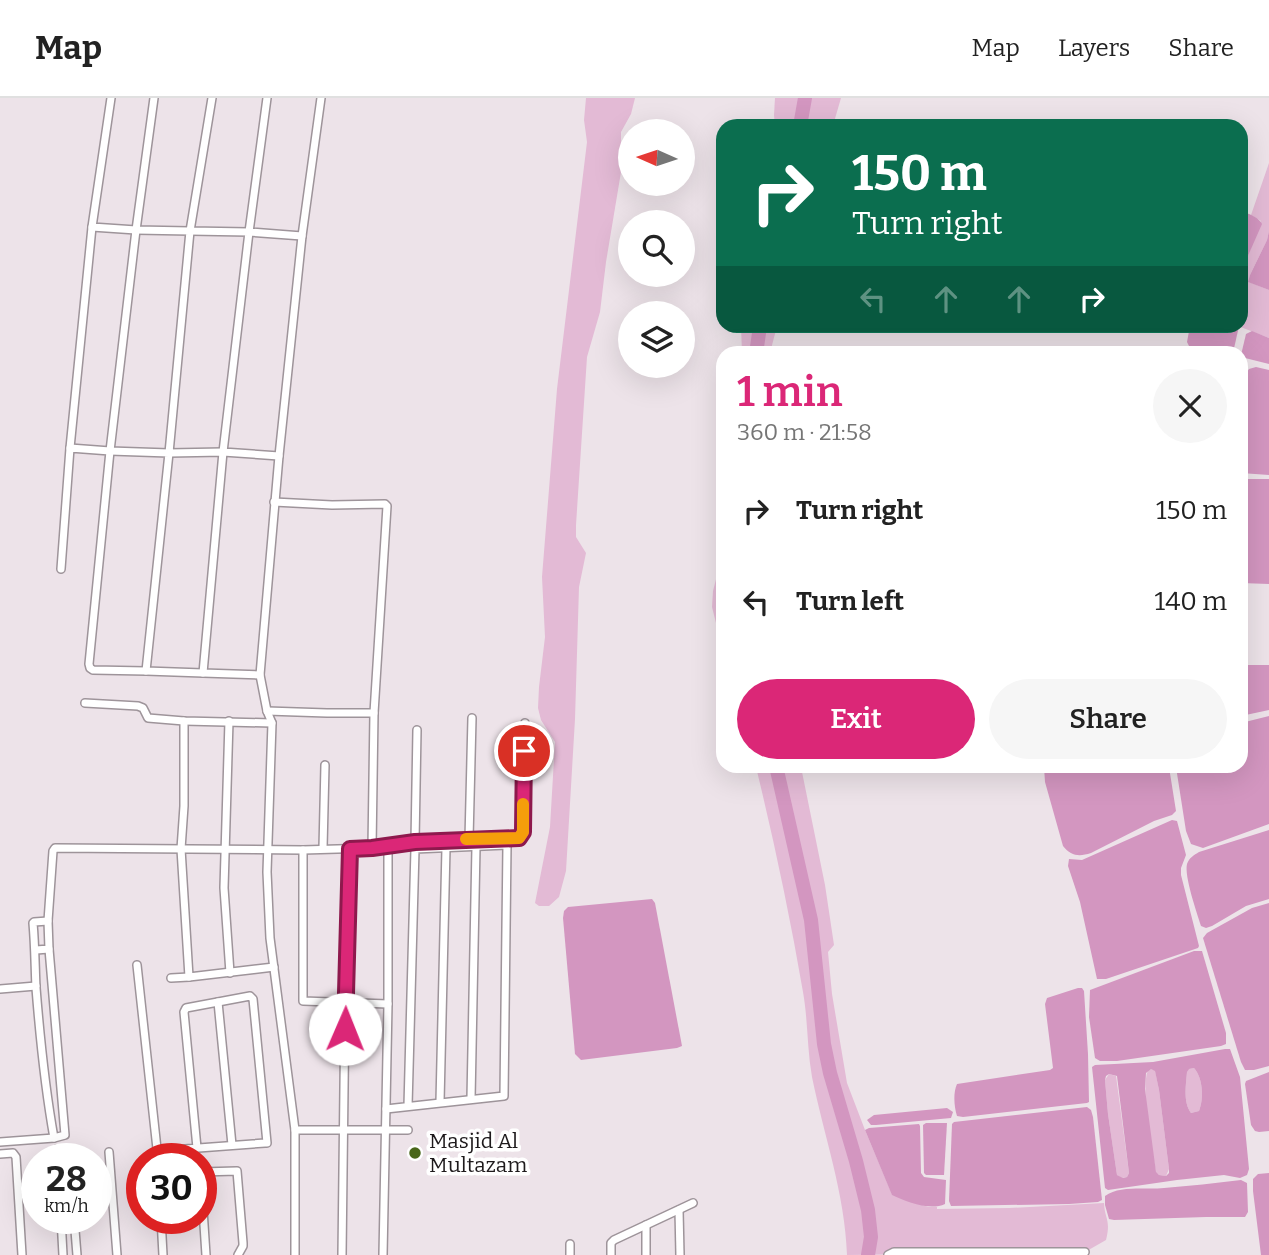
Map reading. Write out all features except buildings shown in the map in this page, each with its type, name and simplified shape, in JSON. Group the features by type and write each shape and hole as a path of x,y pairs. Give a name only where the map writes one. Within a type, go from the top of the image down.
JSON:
{"street":[{"path":"61,569 92,227 111,98"},
{"path":"154,98 110,450 89,664 93,670 260,675"},
{"path":"146,671 190,231 212,98"},
{"path":"203,673 223,452 267,98"},
{"path":"295,1255 295,1129 274,967 267,872 272,723 260,675 274,502 302,236 321,98"},
{"path":"92,227 302,236"},
{"path":"70,448 279,456"},
{"path":"274,502 387,506 374,713 372,848"},
{"path":"85,703 138,706 143,708 148,718 272,723"},
{"path":"267,711 374,713"},
{"path":"469,839 472,718"},
{"path":"184,721 181,849 189,977"},
{"path":"229,721 224,888 230,973"},
{"path":"54,1138 36,986 42,921 55,848 350,849 415,842 519,838 523,832 525,723"},
{"path":"415,842 417,730"},
{"path":"323,848 325,765"},
{"path":"383,1255 388,845"},
{"path":"386,1109 504,1096 507,845 415,849 408,1106"},
{"path":"471,1099 476,847"},
{"path":"440,1102 446,848"},
{"path":"342,1255 350,849"},
{"path":"303,850 305,1003 388,1004"},
{"path":"0,1142 65,1135 41,949 33,923 42,921"},
{"path":"137,965 157,1143"},
{"path":"171,978 274,967"},
{"path":"0,989 36,986"},
{"path":"197,1143 184,1012 186,1008 250,996 253,999 268,1140 265,1143 217,1146"},
{"path":"218,1002 232,1145"},
{"path":"295,1129 408,1130"},
{"path":"0,1154 13,1153 16,1157 22,1255"},
{"path":"217,1171 237,1172 243,1242 238,1255"},
{"path":"112,1198 117,1255"},
{"path":"611,1255 611,1243 614,1240 693,1203"},
{"path":"679,1210 680,1255"},
{"path":"646,1225 646,1255"},
{"path":"63,1234 63,1255"},
{"path":"75,1234 77,1255"},
{"path":"162,1234 163,1255"},
{"path":"205,1234 206,1255"},
{"path":"64,1243 75,1242"},
{"path":"569,1244 570,1255"},
{"path":"888,1255 894,1252 1085,1252"}],"shaded area":[{"path":"586,98 635,98 628,119 618,119 618,190 600,312 587,357 576,525 576,537 586,553 579,587 566,871 559,897 549,906 539,906 535,903 550,827 555,742 541,720 538,708 545,637 542,577 557,389 587,142 584,120"},
{"path":"775,98 841,98 835,119 774,119"},
{"path":"1269,163 1269,231 1249,282 1269,290 1269,338 1248,330 1248,255 1261,221 1251,215"},
{"path":"1248,214 1262,224 1248,256"},
{"path":"1269,231 1269,290 1248,282"},
{"path":"1252,331 1269,338 1269,364 1248,359 1248,346 1243,346 1248,333"},
{"path":"741,333 775,333 772,346 742,346"},
{"path":"1189,333 1237,333 1235,346 1189,346"},
{"path":"1256,367 1269,370 1269,475 1248,474 1249,369"},
{"path":"1248,479 1269,479 1269,584 1248,583"},
{"path":"716,579 716,623 712,607"},
{"path":"1248,665 1269,665 1269,710 1248,714"},
{"path":"1269,716 1269,824 1203,848 1191,844 1186,831 1177,773 1248,773 1248,721"},
{"path":"757,773 802,773 834,945 828,952 847,1083 892,1194 937,1209 1104,1203 1108,1224 1106,1240 1085,1252 847,1255 838,1187 812,1077 805,1003"},
{"path":"1044,773 1170,773 1176,811 1091,853 1072,854 1063,846"},
{"path":"1172,820 1177,821 1186,855 1181,875 1199,946 1106,979 1097,979 1080,902 1068,866 1069,859 1082,860"},
{"path":"1269,830 1269,899 1246,906 1212,926 1201,926 1187,877 1189,860 1199,852"},
{"path":"652,899 655,903 682,1046 581,1060 575,1054 564,911 568,907"},
{"path":"1269,903 1269,1066 1245,1070 1203,938 1207,933 1252,908"},
{"path":"1194,951 1202,951 1226,1033 1226,1044 1117,1061 1100,1061 1095,1058 1089,1017 1090,990"},
{"path":"1078,988 1084,991 1089,1102 957,1116 954,1100 957,1084 1053,1068 1045,1004 1047,998"},
{"path":"1230,1049 1240,1077 1249,1169 1247,1175 1240,1178 1224,1175 1108,1190 1105,1188 1092,1067 1153,1062","holes":["1194,1068 1201,1083 1202,1095 1199,1111 1191,1113 1186,1099 1186,1082 1187,1072","1151,1069 1155,1071 1159,1090 1169,1169 1166,1176 1156,1172 1145,1089 1146,1073","1106,1076 1117,1076 1129,1173 1123,1178 1117,1175 1108,1114"]},
{"path":"1194,1068 1201,1083 1202,1095 1199,1111 1191,1113 1186,1099 1186,1082 1188,1069"},
{"path":"1148,1070 1155,1070 1159,1090 1169,1169 1166,1176 1156,1173 1148,1120 1145,1091"},
{"path":"1269,1072 1269,1131 1259,1132 1251,1125 1245,1084 1246,1081"},
{"path":"1109,1074 1116,1076 1129,1173 1122,1178 1117,1175 1108,1114 1105,1080"},
{"path":"1087,1107 1093,1117 1102,1200 1069,1204 951,1206 949,1201 954,1122"},
{"path":"947,1108 953,1112 951,1118 876,1125 871,1125 867,1120 874,1115"},
{"path":"947,1123 944,1175 924,1173 923,1125"},
{"path":"919,1124 921,1173 924,1177 946,1180 945,1204 939,1206 918,1205 892,1195 865,1130"},
{"path":"1269,1173 1269,1255 1261,1255 1253,1179 1258,1174"},
{"path":"1241,1180 1247,1183 1248,1212 1245,1217 1114,1220 1109,1219 1105,1205 1105,1196 1118,1190"}],"waterway":[{"path":"801,119 805,98"},
{"path":"757,346 759,333"},
{"path":"778,773 811,920 824,1044 868,1210 871,1237 868,1255"}],"slow traffic":[{"path":"466,839 519,838 523,832 523,804"}],"place":[{"name":"Masjid Al Multazam","path":"415,1153"}],"route":[{"path":"345,1029 350,849 415,842 519,838 523,832 524,751"}]}
